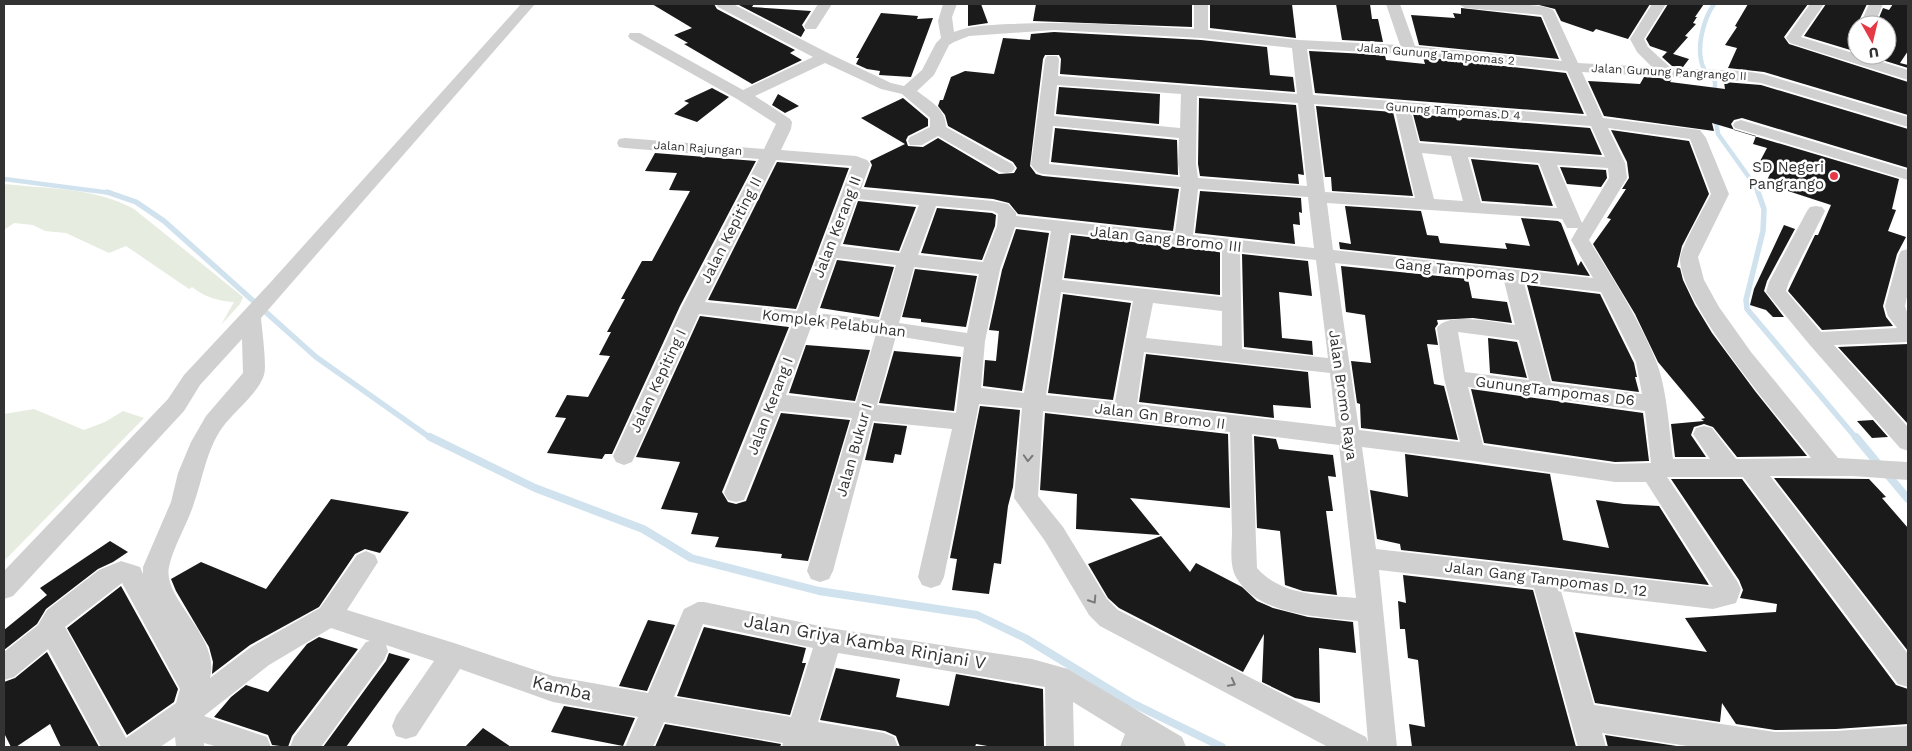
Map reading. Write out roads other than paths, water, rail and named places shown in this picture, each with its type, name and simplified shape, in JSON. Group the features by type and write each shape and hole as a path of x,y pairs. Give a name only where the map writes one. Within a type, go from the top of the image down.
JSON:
{"street":[{"path":"4,588 158,426 176,405 192,380 528,4"},
{"path":"723,4 825,57 886,86 907,91 931,109 938,117 938,129"},
{"path":"811,26 825,4"},
{"path":"907,91 929,72 943,42 949,39 945,29 944,18 950,4"},
{"path":"1201,4 1201,34"},
{"path":"1393,4 1409,50"},
{"path":"1465,4 1549,7 1616,164 1618,178 1580,240"},
{"path":"1659,4 1637,39 1642,49 1667,72"},
{"path":"1817,4 1793,38 1847,51"},
{"name":"Jalan Gunung Tampomas 2","path":"949,39 966,32 1045,26 1201,34 1299,44 1409,50 1573,67"},
{"path":"635,36 743,96 825,57"},
{"name":"Jalan Bromo Raya","path":"1299,44 1365,558 1383,747"},
{"path":"1052,59 1040,165 1043,169 1426,205 1568,214"},
{"path":"1884,65 1908,75"},
{"name":"Jalan Gunung Pangrango II","path":"1573,67 1723,74 1763,79 1908,122"},
{"name":"Gunung Tampomas.D 4","path":"1050,80 1599,122 1694,133 1698,138 1720,194 1689,257 1690,268 1708,307 1751,367 1832,467"},
{"path":"1183,240 1190,183 1187,164 1189,91"},
{"name":"Jalan Kepiting II","path":"692,307 783,129 784,122 743,96"},
{"path":"1402,106 1426,205"},
{"path":"1045,120 1188,134"},
{"path":"1742,125 1908,175"},
{"path":"916,141 938,129"},
{"path":"938,129 1006,168"},
{"name":"Jalan Rajungan","path":"625,143 770,154"},
{"path":"1412,147 1616,164"},
{"path":"1458,151 1474,208"},
{"name":"Jalan Kerang II","path":"770,154 859,162 861,165 802,319"},
{"path":"1546,159 1580,240 1608,286 1646,362 1655,404 1658,470"},
{"path":"850,193 1002,208 1007,213 1007,221 990,269 975,341 970,395 965,422 930,577"},
{"name":"Jalan Bukur I","path":"820,571 907,259 929,201"},
{"path":"1816,210 1779,282 1776,292 1908,442"},
{"name":"Jalan Gang Bromo III","path":"1007,221 1325,256"},
{"path":"1062,227 1051,285 1030,426 1026,498 1054,534 1098,607 1109,618 1356,747"},
{"path":"1231,246 1232,355"},
{"path":"828,251 990,269"},
{"name":"Gang Tampomas D2","path":"1325,256 1608,286"},
{"path":"1908,259 1895,306 1898,316 1908,328"},
{"path":"1512,275 1542,390"},
{"path":"1051,285 1232,305"},
{"path":"1125,411 1144,296"},
{"name":"Komplek Pelabuhan","path":"692,307 887,328 975,341"},
{"name":"Jalan Kepiting I","path":"624,456 692,307"},
{"path":"190,717 199,669 190,641 156,584 156,567 180,510 190,473 202,442 214,422 244,389 254,374 250,316"},
{"name":"Jalan Kerang I","path":"736,493 773,402 802,319"},
{"path":"1474,452 1455,378 1446,331 1448,326 1454,325 1527,334"},
{"path":"1816,339 1908,335"},
{"path":"1135,344 1339,367"},
{"name":"GunungTampomas D6","path":"1455,378 1655,404"},
{"name":"Jalan Gn Bromo II","path":"970,395 1034,406 1125,411 1474,452 1615,473 1740,468 1832,467 1890,470"},
{"path":"773,402 965,422"},
{"path":"1241,425 1245,571 1251,580 1258,587 1282,599 1369,611"},
{"path":"1704,434 1740,468 1908,675"},
{"name":"Jalan Gang Tampomas D. 12","path":"1365,558 1713,598 1726,595 1728,589 1658,470"},
{"path":"137,747 190,717 260,656 329,616 366,562"},
{"path":"116,747 51,625 56,618 108,578 121,572 131,575 181,667 190,717"},
{"path":"1544,578 1592,747"},
{"name":"Jalan Griya Kamba Rinjani V","path":"639,747 692,617 698,613 829,640 1032,671 1058,678 1138,738 1172,747"},
{"name":"Kamba","path":"329,616 454,655 553,689 656,707 799,739 884,747"},
{"path":"4,668 52,630"},
{"path":"799,739 829,640"},
{"path":"304,747 375,651"},
{"path":"406,726 454,655"},
{"path":"1058,678 1060,747"},
{"path":"190,717 257,747"},
{"path":"1584,717 1775,746 1836,746 1908,740"}],"waterway":[{"path":"1714,4 1704,27 1700,53 1705,71 1715,81 1715,95"},
{"path":"1715,117 1718,134 1756,187 1758,193"},
{"path":"4,179 109,193"},
{"path":"1758,192 1764,209 1763,231 1746,300 1747,309 1857,439"},
{"path":"109,193 136,202 164,221 316,357 432,439"},
{"path":"430,437 535,488 643,529 691,558 819,591 977,615 1025,638 1130,702 1222,747"},
{"path":"1856,437 1880,466"},
{"path":"1887,474 1908,499"}],"place":[{"name":"SD Negeri Pangrango","path":"1834,176"}]}
